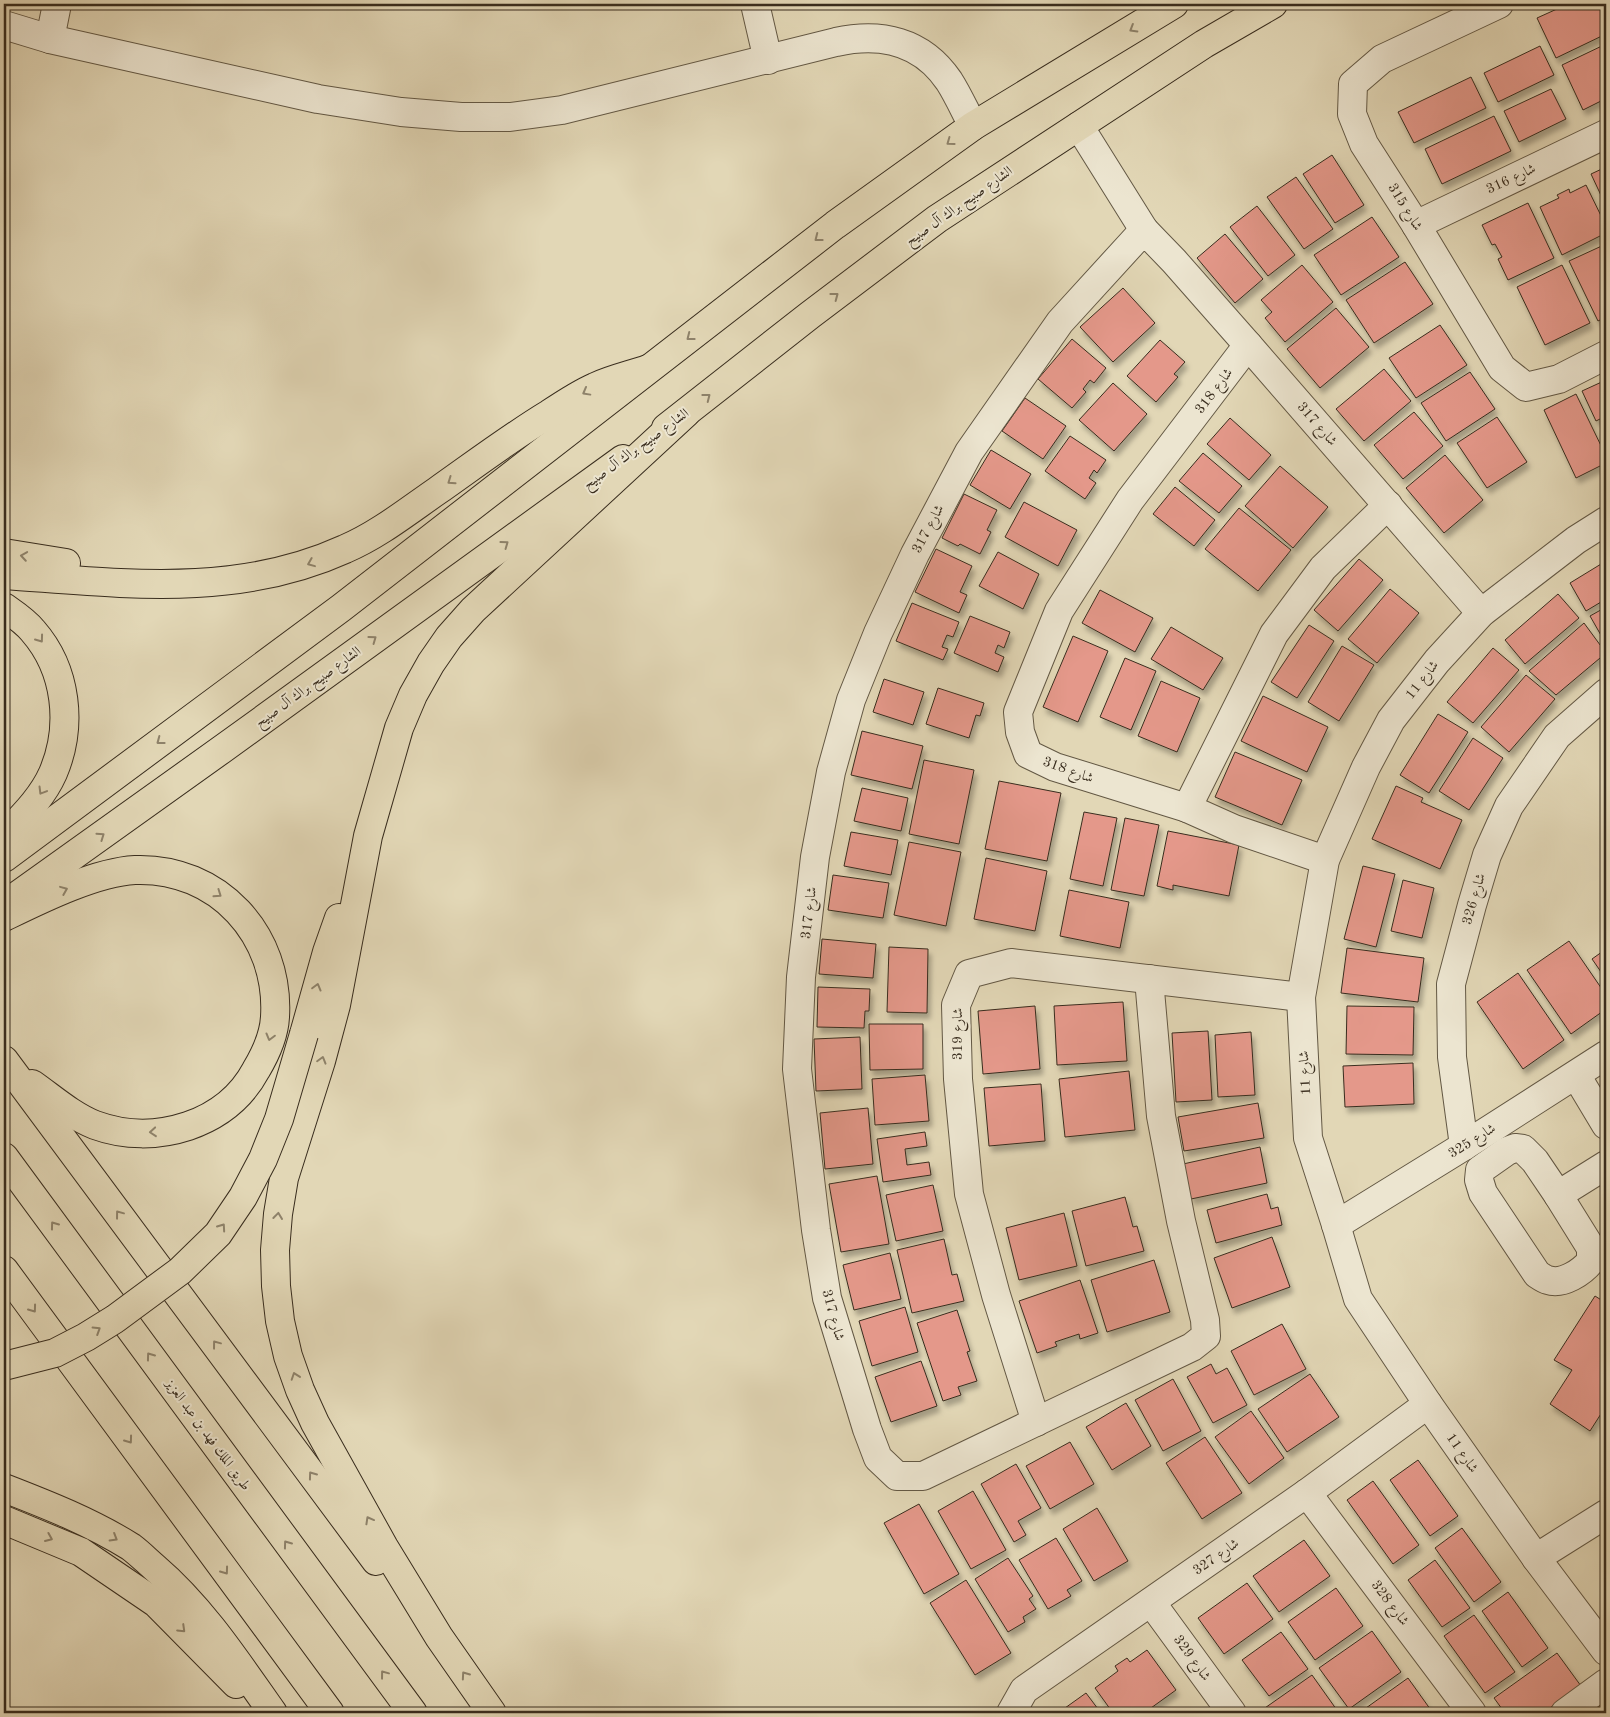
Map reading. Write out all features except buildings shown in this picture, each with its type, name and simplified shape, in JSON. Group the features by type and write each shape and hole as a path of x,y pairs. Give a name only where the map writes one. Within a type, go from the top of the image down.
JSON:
{"main road":[{"path":"4,858 341,608 835,225 973,126 1174,4"},
{"name":"الشارع صبيح براك آل صبيح","path":"4,905 686,413 810,315 937,219 1204,44 1273,4"},
{"path":"4,575 126,584 182,585 258,577 303,566 347,549 388,526 534,423 569,401 595,387 648,369"},
{"path":"4,1366 55,1353 86,1337 115,1319 180,1271 218,1234 242,1197 263,1159 279,1119 327,952 368,836 399,728 431,663 449,637 473,610 686,413"},
{"path":"4,553 91,568 211,583"},
{"path":"4,607 23,620 34,631 50,654 58,670 64,702 64,738 52,775 37,800 4,836"},
{"path":"368,836 336,1005 321,1062 284,1178 277,1223 275,1250 276,1286 280,1321 288,1356 300,1390 315,1423 384,1547 439,1638"},
{"path":"4,917 98,876 133,870 161,871 177,875 209,888 231,903 240,912 262,945 275,988 275,1019 266,1053 249,1082 241,1093 222,1110 200,1122 174,1131 135,1134 94,1125 69,1111 7,1064"},
{"path":"7,1064 250,1389 366,1548 439,1638 492,1713"},
{"name":"طريق الملك فهد بن عبد العزيز","path":"4,1157 413,1713"},
{"path":"4,1270 330,1713"},
{"path":"4,1488 72,1515 132,1548 189,1600 219,1637 273,1713"},
{"path":"4,1520 81,1552 156,1603 263,1713"}],"street":[{"path":"50,39 57,4"},
{"path":"755,4 768,60"},
{"name":"شارع 315","path":"1499,4 1382,60 1353,84 1352,114 1364,144 1416,225 1502,368 1526,387 1559,379 1606,355"},
{"path":"4,25 50,39 318,99 401,112 461,117 510,117 562,110 857,38 878,38 899,42 919,51 936,65 949,81 973,126"},
{"path":"1079,126 1144,230"},
{"name":"شارع 316","path":"1416,225 1606,134"},
{"name":"شارع 317","path":"1149,980 1161,1116 1180,1222 1205,1320 1206,1336 1192,1347 923,1476 897,1476 878,1458 866,1429 827,1298 816,1230 797,1069 802,977 815,857 831,772 851,700 878,634 915,554 969,452 1060,322 1144,230 1174,261 1481,613"},
{"name":"شارع 318","path":"1248,346 1130,500 1059,611 1018,712 1020,732 1028,754 1055,768 1187,808 1234,829 1325,860"},
{"path":"1187,808 1274,634 1323,568 1388,505"},
{"name":"شارع 11","path":"1606,521 1576,540 1481,613 1437,661 1391,720 1366,767 1325,860 1301,997 1308,1138 1358,1299 1428,1404 1536,1558 1606,1651"},
{"name":"شارع 326","path":"1464,1146 1452,1057 1451,984 1487,854 1509,806 1557,736 1606,693"},
{"name":"شارع 319","path":"1036,1422 996,1295 969,1194 958,1078 956,1005 969,974 1011,963 1301,997"},
{"name":"شارع 325","path":"1336,1225 1606,1055"},
{"path":"1576,1075 1606,1125"},
{"path":"1515,1148 1523,1149 1535,1161 1558,1195 1591,1248 1592,1255 1591,1261 1586,1268 1565,1280 1555,1282 1546,1280 1537,1274 1483,1193 1479,1180 1480,1170 1507,1151 1515,1148"},
{"path":"1558,1195 1606,1165"},
{"name":"شارع 327","path":"1011,1713 1024,1690 1307,1493 1428,1404"},
{"name":"شارع 328","path":"1307,1493 1472,1713"},
{"path":"1536,1558 1606,1514"},
{"name":"شارع 329","path":"1151,1602 1232,1713"},
{"path":"1565,1713 1606,1683"}]}
